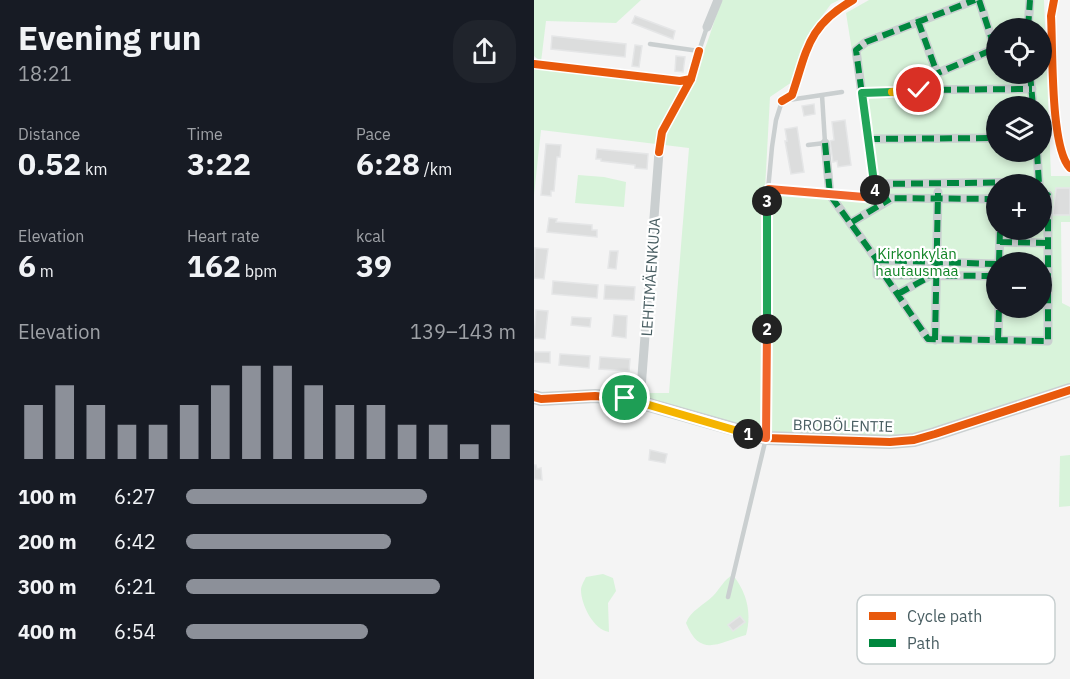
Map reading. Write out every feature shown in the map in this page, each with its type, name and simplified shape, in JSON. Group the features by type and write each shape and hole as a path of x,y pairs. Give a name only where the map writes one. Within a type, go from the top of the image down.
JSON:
{"street":[{"path":"707,27 718,0"},
{"path":"876,198 856,50 866,42 977,0 986,23"},
{"path":"1029,18 1030,0"},
{"path":"918,21 937,73"},
{"path":"862,93 889,93 986,52"},
{"path":"1031,84 1032,96"},
{"path":"896,90 1032,89"},
{"path":"868,139 986,138"},
{"path":"825,143 830,195 852,222 877,260 878,275 986,276"},
{"name":"LEHTIMÄENKUJA","path":"640,402 659,152"},
{"path":"875,184 986,184"},
{"path":"935,340 933,276 937,263 938,184"},
{"path":"769,189 876,198 986,199"},
{"path":"852,222 893,198"},
{"path":"1047,252 1048,240"},
{"path":"999,252 1000,242 1048,243"},
{"path":"877,260 986,263"},
{"path":"885,276 928,339 1048,341 1047,318"},
{"path":"898,294 933,276"},
{"path":"998,340 999,318"},
{"name":"BROBÖLENTIE","path":"536,400 595,396 640,402 766,438 869,441 914,440 1070,390"}],"lane":[{"path":"650,44 699,51 707,27"},
{"path":"728,597 766,438 769,189 776,120 782,101 842,92"},
{"path":"808,145 825,143 822,95"}],"green space":[{"path":"534,0 641,0 616,23 546,21 541,62 534,56"},
{"name":"Kirkonkylän hautausmaa","path":"722,0 839,0 831,4 807,36 792,82 770,97 765,189 766,341 769,189 875,195 846,13 869,0 1044,0 1045,18 986,18 986,84 1047,84 1048,96 986,96 986,162 1050,162 1051,174 986,174 986,240 1052,240 1052,176 1070,176 1070,222 1061,222 1062,303 1070,307 1070,390 935,434 766,438 640,402 641,393 669,393 689,148 541,130 534,195 534,64 679,83 689,81 704,52"},
{"path":"578,175 626,182 624,207 575,203"},
{"path":"1070,455 1070,506 1059,507 1060,456"},
{"path":"603,574 613,578 616,591 608,603 609,632 598,627 589,616 581,590 586,577"},
{"path":"733,575 742,589 747,604 746,635 711,645 697,641 686,623 688,619"}],"building":[{"path":"635,16 675,31 673,39 632,23"},
{"path":"552,36 626,44 625,57 551,49"},
{"path":"635,45 642,46 639,67 632,66"},
{"path":"676,56 685,57 683,72 675,71"},
{"path":"814,104 815,114 804,116 802,106"},
{"path":"845,120 851,165 838,167 837,161 833,162 830,141 834,140 832,122"},
{"path":"797,127 804,172 791,174 785,129"},
{"path":"546,144 561,145 560,157 557,157 554,191 551,191 551,196 541,195"},
{"path":"597,149 648,154 647,169 596,159"},
{"path":"1056,188 1070,188 1070,215 1053,215"},
{"path":"549,218 557,219 556,222 592,225 592,230 597,230 597,237 547,232"},
{"path":"535,248 548,249 544,279 534,278"},
{"path":"610,251 618,251 616,269 608,268"},
{"path":"553,281 598,285 597,298 552,294"},
{"path":"605,285 635,287 634,300 604,299"},
{"path":"536,310 548,311 545,339 534,338"},
{"path":"614,315 627,316 626,338 612,336"},
{"path":"572,317 591,318 590,327 571,325"},
{"path":"534,352 550,352 550,363 534,362"},
{"path":"560,354 590,356 589,368 559,365"},
{"path":"600,357 630,359 629,371 599,369"},
{"path":"650,450 667,454 665,463 649,460"},
{"path":"534,465 537,469 541,468 542,480 534,479"},
{"path":"740,616 745,622 733,631 728,625"}],"marked path":[{"path":"876,198 856,50 866,42 975,0"},
{"path":"979,0 986,21"},
{"path":"1029,18 1030,0"},
{"path":"918,21 937,73"},
{"path":"862,93 889,94 986,52"},
{"path":"1031,84 1032,96"},
{"path":"903,90 1032,89"},
{"path":"868,139 986,138"},
{"path":"825,143 830,195 877,260 877,275 986,276"},
{"path":"1038,162 1038,174"},
{"path":"875,184 986,183"},
{"path":"769,189 876,198 986,199"},
{"path":"935,340 938,193"},
{"path":"852,222 890,199"},
{"path":"999,252 1000,240"},
{"path":"885,276 928,339 1048,341 1048,240"},
{"path":"1000,242 1048,243"},
{"path":"877,260 986,264"},
{"path":"898,294 929,277"},
{"path":"998,340 999,318"}],"cycle path":[{"path":"782,101 792,95 806,52 817,30 826,20 853,0"},
{"path":"1054,0 1051,16 1056,120 1059,140 1070,168"},
{"path":"659,152 662,132 691,79 699,51"},
{"path":"534,64 680,81 691,79"},
{"path":"534,397 541,399 595,396 628,399 766,438 890,442 914,440 935,434 1070,390"}],"route":[{"path":"625,398 766,438 767,201 769,189 876,198 862,93 919,90"}]}
